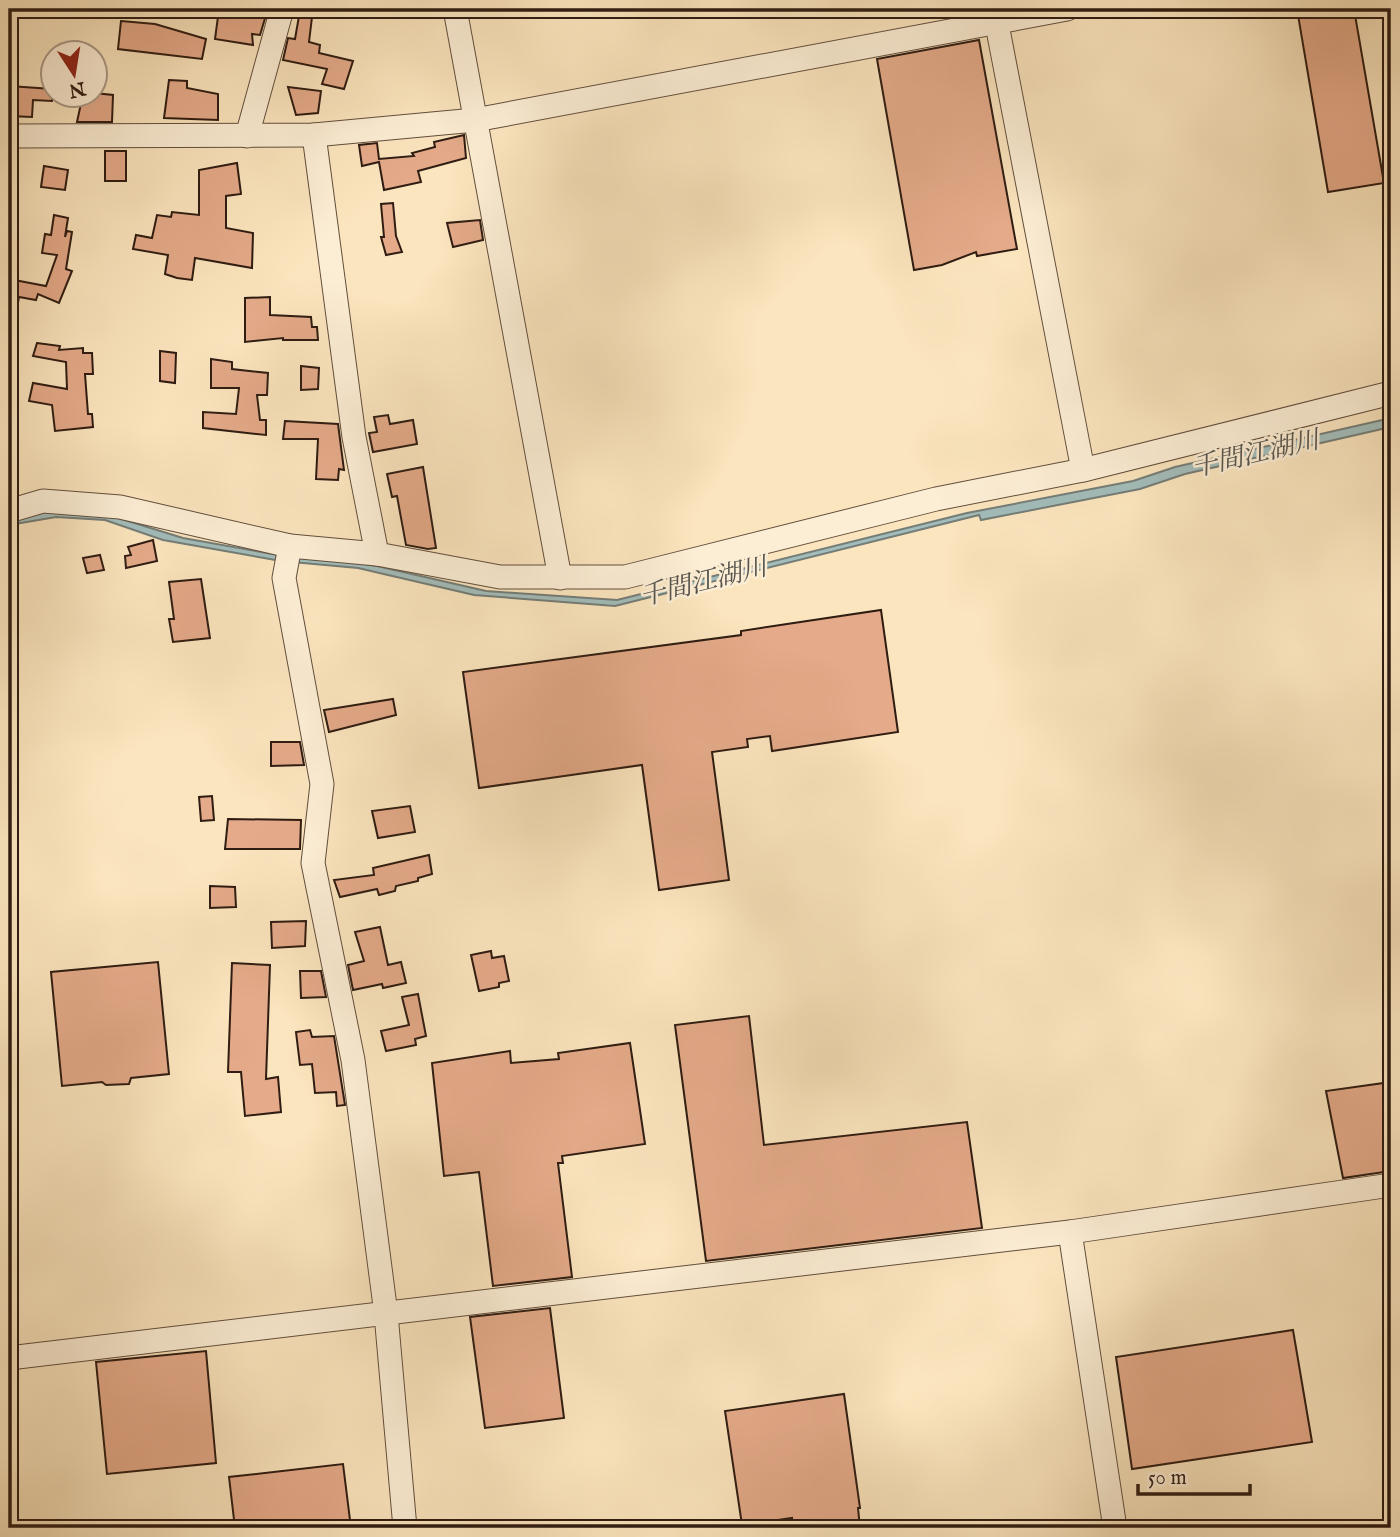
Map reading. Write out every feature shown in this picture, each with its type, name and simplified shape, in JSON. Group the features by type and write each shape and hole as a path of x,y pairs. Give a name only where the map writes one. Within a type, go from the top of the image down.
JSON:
{"street":[{"path":"247,136 282,9"},
{"path":"455,9 560,578"},
{"path":"9,136 314,135 475,120 995,15 1067,9"},
{"path":"995,15 1083,470"},
{"path":"314,135 354,437 377,554"},
{"path":"9,511 43,502 120,508 290,546 377,554 500,577 625,578 936,499 1083,470 1391,393"},
{"path":"290,546 284,578 323,784 313,863 353,1060 386,1314 405,1528"},
{"path":"9,1358 1070,1232 1391,1185"},
{"path":"1070,1232 1115,1528"}],"water":[{"name":"千間江湖川","path":"1391,418 1391,427 1185,474 1140,489 981,520 979,515 615,606 474,595 358,568 281,561 163,540 105,520 56,517 9,525 9,520 45,512 105,514 183,538 284,556 302,555 377,566 486,591 617,600 967,513 1133,481 1175,467"}],"building":[{"path":"219,9 240,9 266,15 260,35 252,34 253,45 215,39"},
{"path":"1297,9 1354,9 1384,183 1328,192"},
{"path":"299,16 312,17 309,42 320,45 319,53 353,61 344,89 322,84 327,69 283,60 288,38 295,39"},
{"path":"121,21 155,24 206,39 202,59 118,49"},
{"path":"979,40 1017,249 977,256 976,252 942,265 914,270 877,59"},
{"path":"169,80 187,81 187,88 218,94 218,120 164,118"},
{"path":"9,86 38,88 38,100 33,100 32,117 9,116"},
{"path":"288,87 321,91 318,113 296,115"},
{"path":"108,94 113,95 112,122 77,122 80,108 108,108"},
{"path":"464,135 466,158 418,171 421,182 384,190 379,162 362,166 359,145 377,143 379,159 414,156 412,153 435,147 434,142"},
{"path":"105,151 126,151 126,181 105,181"},
{"path":"237,163 241,194 226,196 226,228 253,233 252,268 195,258 192,280 177,278 165,274 168,255 133,249 136,235 152,238 157,215 171,217 172,212 199,215 199,170"},
{"path":"44,166 68,170 65,190 41,187"},
{"path":"393,203 396,236 402,252 386,255 381,237 384,237 381,204"},
{"path":"54,215 68,218 65,237 67,231 72,232 66,269 72,271 59,303 38,294 36,300 19,297 15,319 9,318 9,279 46,286 57,255 42,253 45,234 51,235"},
{"path":"480,220 483,240 453,247 447,223"},
{"path":"270,297 270,315 311,317 312,327 317,327 318,340 283,338 245,342 245,298"},
{"path":"37,343 60,346 59,350 83,348 83,353 92,353 93,374 85,374 88,414 92,414 93,427 55,431 52,405 29,401 33,383 67,389 66,362 33,356"},
{"path":"160,351 176,353 175,383 160,381"},
{"path":"211,359 232,362 232,369 268,373 267,395 257,395 260,420 266,420 266,435 203,428 203,412 236,414 239,388 211,388"},
{"path":"301,366 319,368 318,389 301,390"},
{"path":"388,415 390,424 413,420 417,444 373,452 369,433 377,432 374,417"},
{"path":"285,421 338,424 344,470 339,469 338,480 316,479 318,439 283,439"},
{"path":"423,467 436,548 428,549 406,545 397,496 392,497 387,474"},
{"path":"153,540 157,561 126,568 125,556 131,555 128,547"},
{"path":"100,555 104,570 87,573 83,558"},
{"path":"201,579 210,638 173,642 169,619 174,619 169,582"},
{"path":"881,610 898,732 772,751 770,736 747,739 748,747 712,752 729,880 659,890 642,765 479,788 463,672 741,635 741,631"},
{"path":"393,699 396,715 329,732 324,710"},
{"path":"271,742 300,742 304,765 271,766"},
{"path":"212,796 214,820 201,821 199,797"},
{"path":"410,806 415,832 378,838 372,811"},
{"path":"228,819 301,820 300,849 225,849"},
{"path":"429,855 432,874 418,878 418,881 396,886 395,891 379,895 377,889 340,897 334,880 374,875 373,868"},
{"path":"210,886 235,887 236,907 210,908"},
{"path":"306,921 305,946 272,948 271,922"},
{"path":"380,927 388,965 401,962 406,983 383,988 382,984 353,990 348,965 364,961 355,932"},
{"path":"491,951 492,958 504,956 509,981 499,983 499,987 479,991 471,955"},
{"path":"158,962 169,1074 131,1078 129,1084 106,1085 102,1082 62,1086 51,972"},
{"path":"232,963 270,965 266,1079 278,1077 281,1112 245,1116 241,1072 228,1072"},
{"path":"300,971 321,971 326,997 301,998"},
{"path":"418,994 426,1036 415,1039 416,1045 386,1051 381,1031 409,1025 402,997"},
{"path":"749,1016 764,1145 967,1122 982,1228 706,1261 675,1025"},
{"path":"310,1030 312,1037 334,1036 345,1105 337,1106 336,1092 315,1093 312,1064 300,1065 296,1032"},
{"path":"630,1043 645,1144 562,1156 563,1163 558,1163 572,1277 493,1286 479,1172 444,1176 432,1063 510,1051 511,1063 559,1059 558,1053"},
{"path":"1391,1082 1391,1171 1343,1178 1326,1091"},
{"path":"550,1308 564,1418 485,1428 470,1317"},
{"path":"1293,1330 1312,1442 1132,1469 1116,1357"},
{"path":"206,1351 216,1463 107,1474 96,1362"},
{"path":"844,1394 860,1508 860,1528 792,1528 792,1518 742,1525 725,1411"},
{"path":"343,1464 351,1528 235,1528 229,1477"}]}
